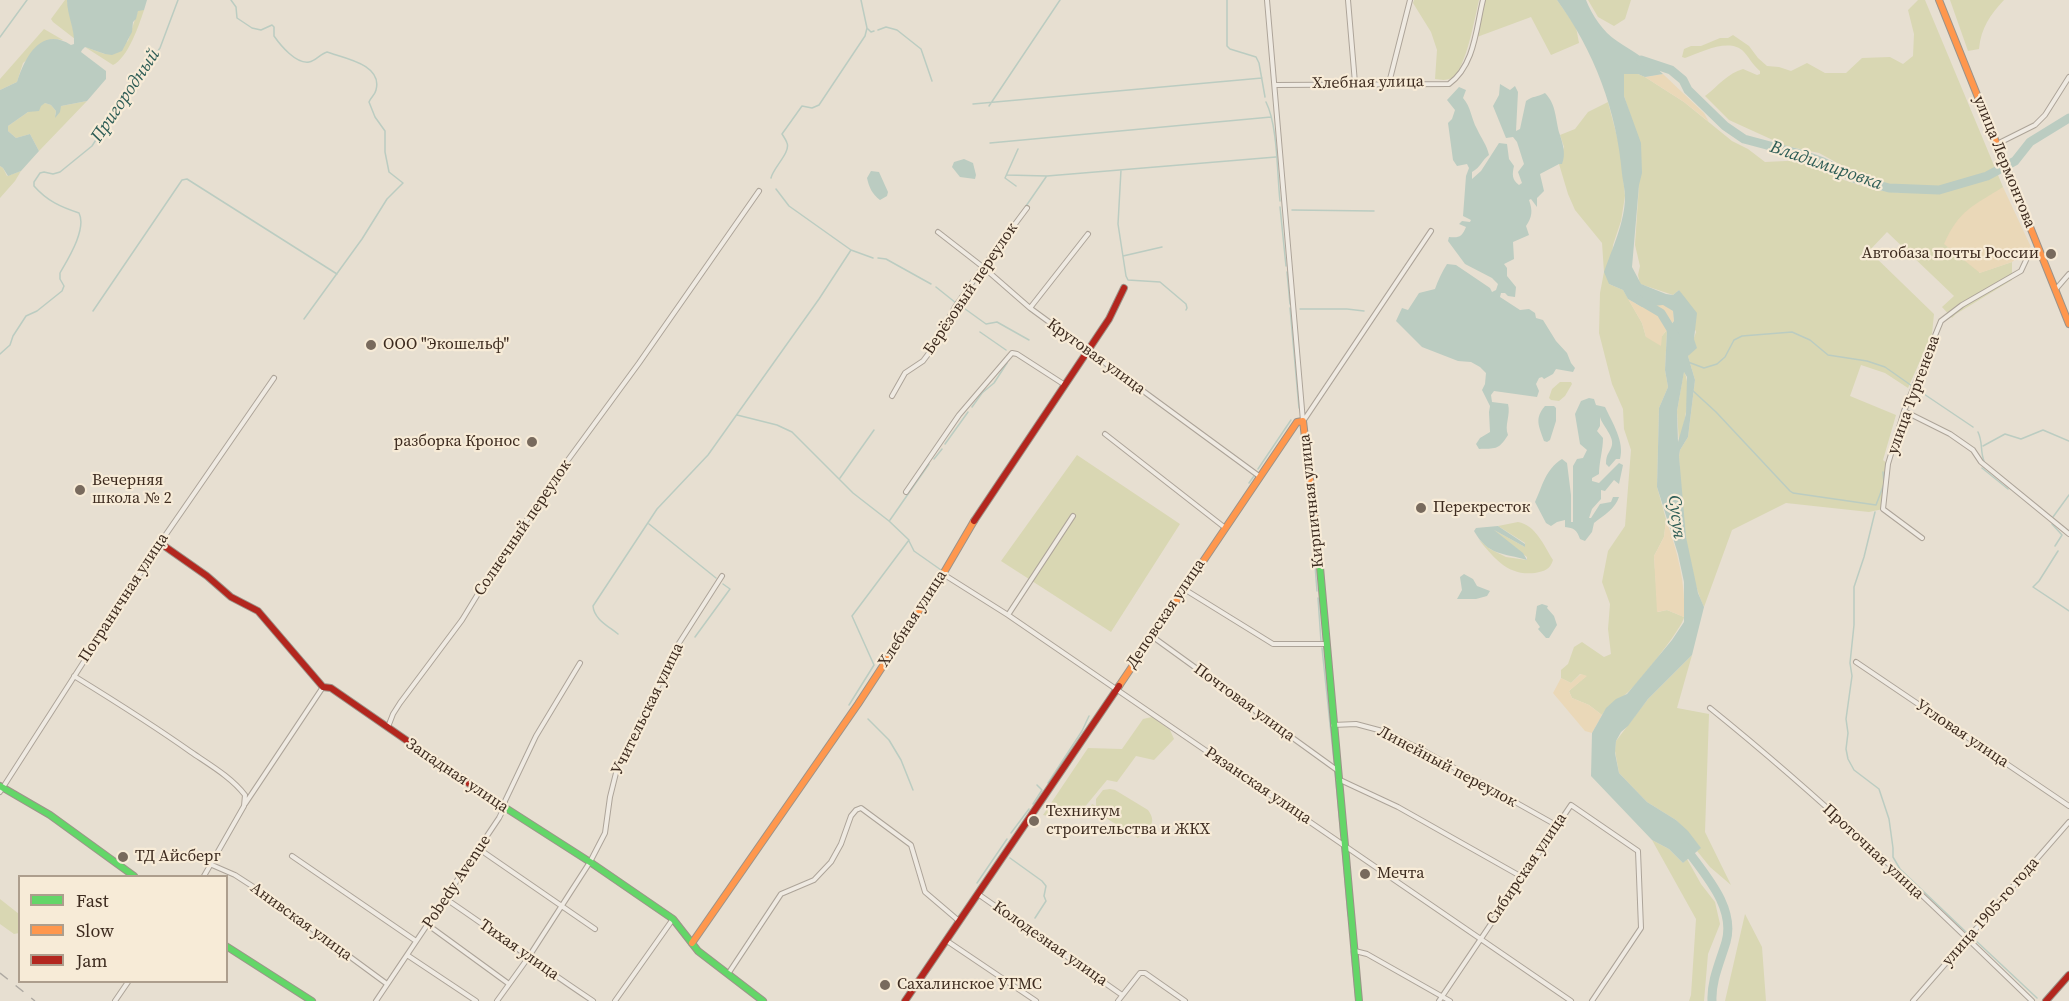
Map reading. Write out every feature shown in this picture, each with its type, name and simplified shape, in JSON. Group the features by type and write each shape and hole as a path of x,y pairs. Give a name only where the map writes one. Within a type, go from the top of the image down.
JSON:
{"main road":[{"name":"улица Лермонтова","path":"1940,0 2069,324"},
{"name":"Хлебная улица","path":"692,943 858,704 943,574 976,518 1109,319 1124,288"},
{"name":"Деповская улица","path":"905,1001 1259,476 1297,422 1304,421"},
{"name":"Кирпичная улица","path":"1304,421 1359,1001"},
{"name":"Западная улица","path":"160,543 207,576 231,597 258,611 323,687 331,688 504,808 590,862 673,919 713,964 763,1001"},
{"path":"1,789 60,822 133,875"},
{"path":"228,947 312,1001"},
{"path":"2046,1001 2069,975"}],"street":[{"name":"Кирпичная улица","path":"1267,0 1304,421"},
{"path":"1348,0 1355,83"},
{"path":"1389,82 1410,0"},
{"name":"Хлебная улица","path":"1275,85 1389,82 1449,84 1459,77 1470,55 1483,0"},
{"path":"1996,144 2035,125 2045,115 2069,77"},
{"name":"Солнечный переулок","path":"388,727 400,703 462,620 492,571 565,464 759,191"},
{"name":"Берёзовый переулок","path":"892,396 905,373 923,361 932,349 955,308 1027,208"},
{"name":"Деповская улица","path":"1304,421 1431,231"},
{"name":"Круговая улица","path":"938,232 1030,308 1259,476"},
{"path":"1030,308 1088,234"},
{"name":"улица Тургенева","path":"1922,538 1883,509 1888,464 1904,411 1941,321 1962,305 2021,271 2028,256 2040,249"},
{"path":"2055,290 2069,274"},
{"path":"906,492 958,415 1012,353 1065,385"},
{"name":"Пограничная улица","path":"1,789 160,543 274,378"},
{"path":"1904,411 1950,434 1973,450 1981,462 2069,534"},
{"path":"1105,434 1224,527"},
{"path":"1008,615 1073,516"},
{"name":"Рязанская улица","path":"943,574 1008,615 1571,1001"},
{"name":"Учительская улица","path":"497,1001 590,862 605,833 610,797 618,765 646,713 674,651 722,576"},
{"path":"1183,589 1273,644 1326,644"},
{"name":"Почтовая улица","path":"1152,636 1337,770"},
{"name":"Угловая улица","path":"1856,662 2069,806"},
{"name":"Pobedy Avenue","path":"376,1001 446,899 504,808 505,801 536,736 580,663"},
{"path":"74,676 223,773 245,795 244,806"},
{"path":"205,875 244,806 323,687"},
{"name":"Проточная улица","path":"1710,708 1796,781 2032,1001"},
{"name":"Линейный переулок","path":"1334,725 1356,724 1386,732 1556,825"},
{"path":"1338,779 1407,812 1522,877"},
{"name":"Сибирская улица","path":"1441,999 1571,805 1638,851 1641,928 1592,1001"},
{"path":"728,975 781,894 814,880 831,862 841,844 851,816 861,808 911,845 925,892 959,921"},
{"name":"улица 1905-го года","path":"1913,1001 2069,822"},
{"path":"479,849 595,929"},
{"path":"292,856 416,941"},
{"name":"Анивская улица","path":"212,865 235,875 266,895 387,984"},
{"name":"Колодезная улица","path":"977,893 1122,995"},
{"name":"Тихая улица","path":"446,899 593,1001"},
{"path":"615,1001 673,919"},
{"name":"Тихая улица","path":"428,925 509,984"},
{"path":"946,940 1036,1001"},
{"path":"1354,951 1367,954 1441,999 1450,1001"},
{"path":"407,955 476,1001"},
{"path":"1118,1001 1140,973 1145,973 1185,1001"},
{"path":"115,1001 127,983"}],"shaded area":[{"path":"67,0 75,39 51,19"},
{"path":"1414,0 1479,0 1466,53 1458,72 1451,78 1435,79 1437,50 1431,32 1413,3"},
{"path":"1485,0 1557,0 1576,27 1579,43 1551,55 1531,17 1477,37"},
{"path":"1588,0 1631,0 1625,19 1614,26 1598,17"},
{"path":"1918,0 1925,0 2003,187 1979,273 2012,262 2012,280 1952,318 1942,307 1954,296 1887,232 1869,251 1934,314 1932,334 1908,388 1885,373 1861,365 1850,396 1896,415 1883,460 1888,464 1883,509 1869,512 1786,503 1732,530 1704,607 1688,553 1679,456 1688,437 1695,380 1688,356 1696,332 1679,290 1673,295 1640,284 1638,275 1640,266 1635,245 1639,185 1632,120 1624,96 1624,74 1638,74 1645,77 1684,102 1732,141 1748,149 1765,162 1806,160 1844,180 1875,190 1900,193 1819,153 1786,146 1729,120 1705,96 1728,77 1743,69 1757,75 1760,74 1744,52 1738,48 1716,47 1685,58 1682,57 1684,49 1733,35 1749,46 1767,66 1791,71 1807,63 1825,73 1846,73 1862,58 1890,57 1903,64 1913,56 1914,34 1908,10"},
{"path":"1950,0 2004,0 1987,22 1979,49 1968,51"},
{"path":"138,10 144,10 132,40 123,56 113,65 85,47 105,54 128,41"},
{"path":"44,29 63,40 52,39 23,63 17,82 0,90 0,79"},
{"path":"87,101 39,151 30,134 16,138 8,131 8,126 45,103 51,105 56,111 55,116 61,106"},
{"path":"1608,102 1620,148 1625,196 1621,221 1613,245 1609,284 1623,290 1642,323 1646,337 1662,336 1667,330 1665,370 1668,387 1659,408 1657,487 1666,519 1664,537 1654,556 1658,612 1667,610 1684,617 1668,644 1639,681 1602,715 1589,705 1572,698 1569,691 1586,676 1580,674 1571,683 1561,678 1561,670 1568,664 1574,647 1582,642 1604,657 1611,654 1608,629 1610,604 1602,582 1608,551 1625,526 1631,450 1624,429 1623,409 1612,384 1599,333 1600,293 1604,272 1602,243 1575,210 1559,164 1564,147 1560,135 1575,129 1588,112"},
{"path":"0,166 7,176 21,171 0,198"},
{"path":"1684,371 1688,396 1679,442 1677,411"},
{"path":"1560,382 1571,382 1572,384 1559,401 1551,400 1549,398 1552,389"},
{"path":"1077,455 1180,524 1111,632 1001,561"},
{"path":"1518,522 1535,532 1553,560 1546,570 1525,573 1510,569 1497,560 1479,540 1506,557 1527,560 1527,557 1493,532 1494,530 1525,547 1525,543 1498,526"},
{"path":"1692,655 1677,708 1709,714 1705,832 1731,885 1710,867 1697,851 1700,847 1676,820 1647,802 1619,773 1615,751 1616,741 1648,699"},
{"path":"1152,717 1170,730 1174,739 1154,760 1136,756 1117,782 1107,780 1079,814 1054,817 1043,815 1088,748 1122,749 1143,719"},
{"path":"1110,789 1148,810 1151,815 1152,823 1138,838 1090,808 1092,804 1096,806 1096,799 1103,790"},
{"path":"1652,840 1669,849 1683,863 1687,859 1701,884 1715,902 1720,924 1708,954 1704,1001 1689,1001 1696,919"},
{"path":"0,899 18,913 18,933 14,934 0,924"},
{"path":"1745,914 1762,947 1766,1001 1725,1001"}],"sand":[{"path":"1663,74 1704,113 1709,122 1684,102 1645,77"},
{"path":"2003,187 2031,247 2012,262 1980,273 1944,244 1961,216 1975,204"},
{"path":"1628,299 1642,307 1663,304 1673,311 1674,321 1662,336 1661,346 1646,337 1642,323"},
{"path":"1666,519 1680,567 1684,591 1684,617 1667,610 1657,612 1654,556 1664,537"},
{"path":"1581,674 1587,676 1569,691 1572,698 1589,705 1602,715 1592,733 1585,731 1553,693 1561,678 1571,683"}],"water":[{"path":"67,0 147,0 144,10 138,11 132,32 122,51 112,55 85,47 82,50 81,52 106,71 106,79 87,101 61,106 55,118 56,111 51,105 45,103 39,111 28,112 8,126 8,131 16,138 30,134 39,151 21,171 8,176 0,166 0,90 17,82 30,54 43,42 51,39 74,44"},
{"path":"1557,0 1586,0 1607,33 1647,60 1663,74 1645,77 1638,74 1624,74 1624,96 1641,143 1642,173 1632,267 1641,284 1666,294 1673,295 1679,290 1697,313 1694,339 1697,348 1688,356 1695,380 1688,437 1679,456 1686,537 1698,593 1704,607 1692,655 1648,699 1621,732 1616,741 1615,753 1619,773 1647,802 1676,820 1701,848 1683,863 1669,849 1652,840 1591,776 1592,733 1606,708 1616,699 1627,694 1684,622 1684,582 1678,554 1657,487 1659,408 1668,387 1665,370 1667,330 1674,321 1673,311 1663,305 1642,307 1628,299 1623,290 1609,284 1604,272 1623,216 1625,192 1615,127 1609,105 1593,61","holes":["1684,372 1687,377 1686,414 1678,442 1677,411"]},
{"path":"1500,84 1510,90 1515,86 1518,92 1516,131 1520,129 1526,101 1545,93 1554,108 1564,153 1562,164 1540,174 1544,191 1537,198 1537,207 1531,199 1529,200 1531,214 1526,226 1529,235 1513,242 1514,259 1504,264 1507,268 1507,276 1516,287 1515,297 1501,293 1500,297 1520,310 1529,309 1535,313 1536,318 1543,320 1575,368 1573,372 1556,369 1553,374 1544,379 1539,378 1536,384 1539,391 1537,397 1494,391 1491,395 1492,402 1508,404 1508,435 1496,448 1479,449 1476,444 1480,438 1490,432 1490,406 1482,390 1486,373 1471,362 1458,361 1422,347 1396,321 1402,308 1408,310 1419,293 1435,289 1447,264 1456,265 1490,288 1492,292 1496,290 1498,284 1492,278 1465,264 1448,241 1449,237 1462,235 1466,227 1459,224 1462,221 1470,222 1471,220 1463,216 1466,176 1469,168 1467,164 1457,166 1453,160 1448,123 1455,110 1447,100 1459,87 1466,90 1463,98 1488,151 1489,155 1472,172 1472,179 1481,171 1499,143 1507,144 1509,159 1514,166 1513,177 1519,185 1522,183 1518,172 1524,164 1517,142 1513,137 1506,138 1493,106 1499,95"},
{"path":"964,159 973,163 975,179 960,177 952,167 954,162"},
{"path":"871,171 879,172 888,192 887,196 880,200 873,193 867,178"},
{"path":"1594,399 1596,405 1605,407 1621,446 1620,459 1616,459 1609,467 1606,464 1612,442 1600,417 1600,426 1597,431 1603,438 1599,474 1592,478 1592,481 1599,483 1619,463 1623,465 1619,484 1614,480 1605,491 1601,490 1601,499 1592,509 1589,518 1600,504 1611,502 1613,497 1619,497 1615,505 1594,523 1592,532 1585,541 1580,539 1575,530 1565,527 1565,520 1551,526 1546,523 1535,502 1548,473 1562,459 1567,463 1571,495 1571,522 1573,522 1573,466 1577,459 1583,458 1587,450 1580,444 1575,414 1581,401"},
{"path":"1545,406 1556,408 1556,421 1550,440 1547,442 1544,441 1538,423"},
{"path":"1498,526 1525,544 1525,547 1494,530 1523,553 1527,560 1491,549 1479,539 1474,531 1476,528"},
{"path":"1464,574 1473,579 1477,586 1490,591 1487,596 1476,599 1457,599 1462,590 1460,577"},
{"path":"1542,604 1548,606 1557,625 1549,638 1546,638 1538,629 1540,627 1535,620 1537,606"}],"waterway":[{"path":"0,37 27,0"},
{"name":"Пригородный","path":"0,354 10,345 26,316 37,311 62,291 64,286 60,273 76,244 81,227 79,213 49,200 34,186 34,182 40,173 60,172 92,146 160,48 178,0"},
{"path":"231,0 236,7 237,18 252,28 261,30 272,25 277,40 289,54 299,60 309,62 327,52 360,63 374,74 377,81 376,90 369,102 375,117 385,131 385,152 389,172 403,183 387,199 362,239 304,319"},
{"path":"771,178 788,147 782,134 802,106 812,108 819,105 865,36 867,28 861,0"},
{"path":"989,106 1060,0"},
{"path":"1227,0 1227,46 1256,57 1265,97"},
{"path":"878,30 886,27 897,30 921,49 932,81"},
{"path":"868,29 871,32 874,31"},
{"name":"Владимировка","path":"1641,60 1671,70 1725,126 1744,139 1804,155 1856,179 1889,188 1939,190 1987,176 2015,161 2030,142 2069,118"},
{"path":"973,104 1262,78"},
{"path":"1266,102 1275,137 1280,201"},
{"path":"990,143 1271,117"},
{"path":"1016,186 1005,178 1018,149"},
{"path":"1007,175 1047,176 1276,157"},
{"path":"1121,170 1118,224 1126,276 1128,280 1160,282 1186,304 1186,310"},
{"path":"1026,206 1046,177"},
{"path":"93,311 182,180 187,179 337,274"},
{"path":"618,634 596,615 593,606 657,509 708,455 851,250 789,206 776,189"},
{"path":"1280,207 1286,266"},
{"path":"1292,210 1374,211"},
{"path":"1123,256 1162,247"},
{"path":"851,250 873,258"},
{"path":"878,258 886,259 931,284"},
{"path":"1287,272 1290,304"},
{"path":"936,287 956,303"},
{"name":"Сусуя","path":"1639,300 1661,313 1675,336"},
{"path":"961,306 986,324 997,322 1029,340"},
{"path":"1290,308 1299,408"},
{"path":"1300,309 1364,311"},
{"path":"980,332 1006,350"},
{"path":"1688,362 1704,368 1717,364 1725,357 1734,340 1742,336 1792,332 1810,340 1828,355 1867,361 1885,367 1912,386"},
{"path":"972,407 982,393 994,383 1007,363"},
{"path":"1692,390 1793,493 1876,505 1884,484 1883,472"},
{"path":"1918,390 1973,427"},
{"path":"945,444 968,412"},
{"path":"737,415 777,425 792,432 853,493 909,540 852,616 874,665 849,705"},
{"path":"1258,469 1291,420"},
{"path":"840,478 874,430"},
{"path":"1983,446 2005,434 2021,439 2043,430 2069,441"},
{"path":"1978,432 1984,461"},
{"path":"934,459 942,449"},
{"path":"890,520 929,464"},
{"path":"1982,468 2008,489"},
{"path":"1249,483 1254,476"},
{"path":"2053,517 2069,495"},
{"path":"1309,502 1314,546"},
{"path":"1875,512 1854,587 1854,625 1850,663 1852,676 1846,719 1848,759 1854,770 1879,789 1889,819 1893,857 1900,869 1966,932"},
{"path":"649,524 716,578"},
{"path":"2052,524 2062,535 2055,546"},
{"path":"909,541 914,551 941,570"},
{"path":"2058,551 2033,587 2069,611"},
{"path":"1314,552 1317,591"},
{"path":"695,637 730,589 723,584"},
{"path":"1318,598 1321,641"},
{"path":"1322,648 1334,762"},
{"path":"1048,783 1082,731 1089,716"},
{"path":"868,719 889,740 901,760 913,790"},
{"path":"1335,772 1341,836"},
{"path":"1033,804 1042,790 1037,785"},
{"path":"1011,833 1029,809"},
{"path":"977,883 1007,839"},
{"path":"1342,847 1348,916"},
{"name":"Сусуя","path":"1685,847 1716,891 1726,916 1728,929 1726,942 1714,979 1712,1001"},
{"path":"1010,858 1046,886 1044,896 1046,901 1035,918"},
{"path":"1973,938 2037,998"},
{"path":"1351,951 1356,1001"}],"railway":[{"path":"0,973 35,1001"}],"traffic: fast":[{"path":"1318,545 1359,1001"},
{"path":"0,786 50,815 133,875"},
{"path":"487,796 673,919 698,951 763,1001"},
{"path":"228,947 312,1001"}],"traffic: slow":[{"path":"1939,0 2069,324"},
{"path":"1119,686 1297,422 1303,421 1318,545"},
{"path":"692,943 858,704 943,574 974,521"}],"traffic: jam":[{"path":"974,521 1109,319 1124,288"},
{"path":"160,543 207,576 231,597 258,611 323,687 331,688 487,796"},
{"path":"905,1001 1119,686"},
{"path":"2046,1001 2069,975"}],"place":[{"name":"Автобаза почты России","path":"2051,254"},
{"name":"ООО \"Экошельф\"","path":"371,345"},
{"name":"разборка Кронос","path":"532,442"},
{"name":"Вечерняя школа № 2","path":"80,490"},
{"name":"Перекресток","path":"1421,508"},
{"name":"Техникум строительства и ЖКХ","path":"1034,821"},
{"name":"ТД Айсберг","path":"123,857"},
{"name":"Мечта","path":"1365,874"},
{"name":"Сахалинское УГМС","path":"885,985"}]}
